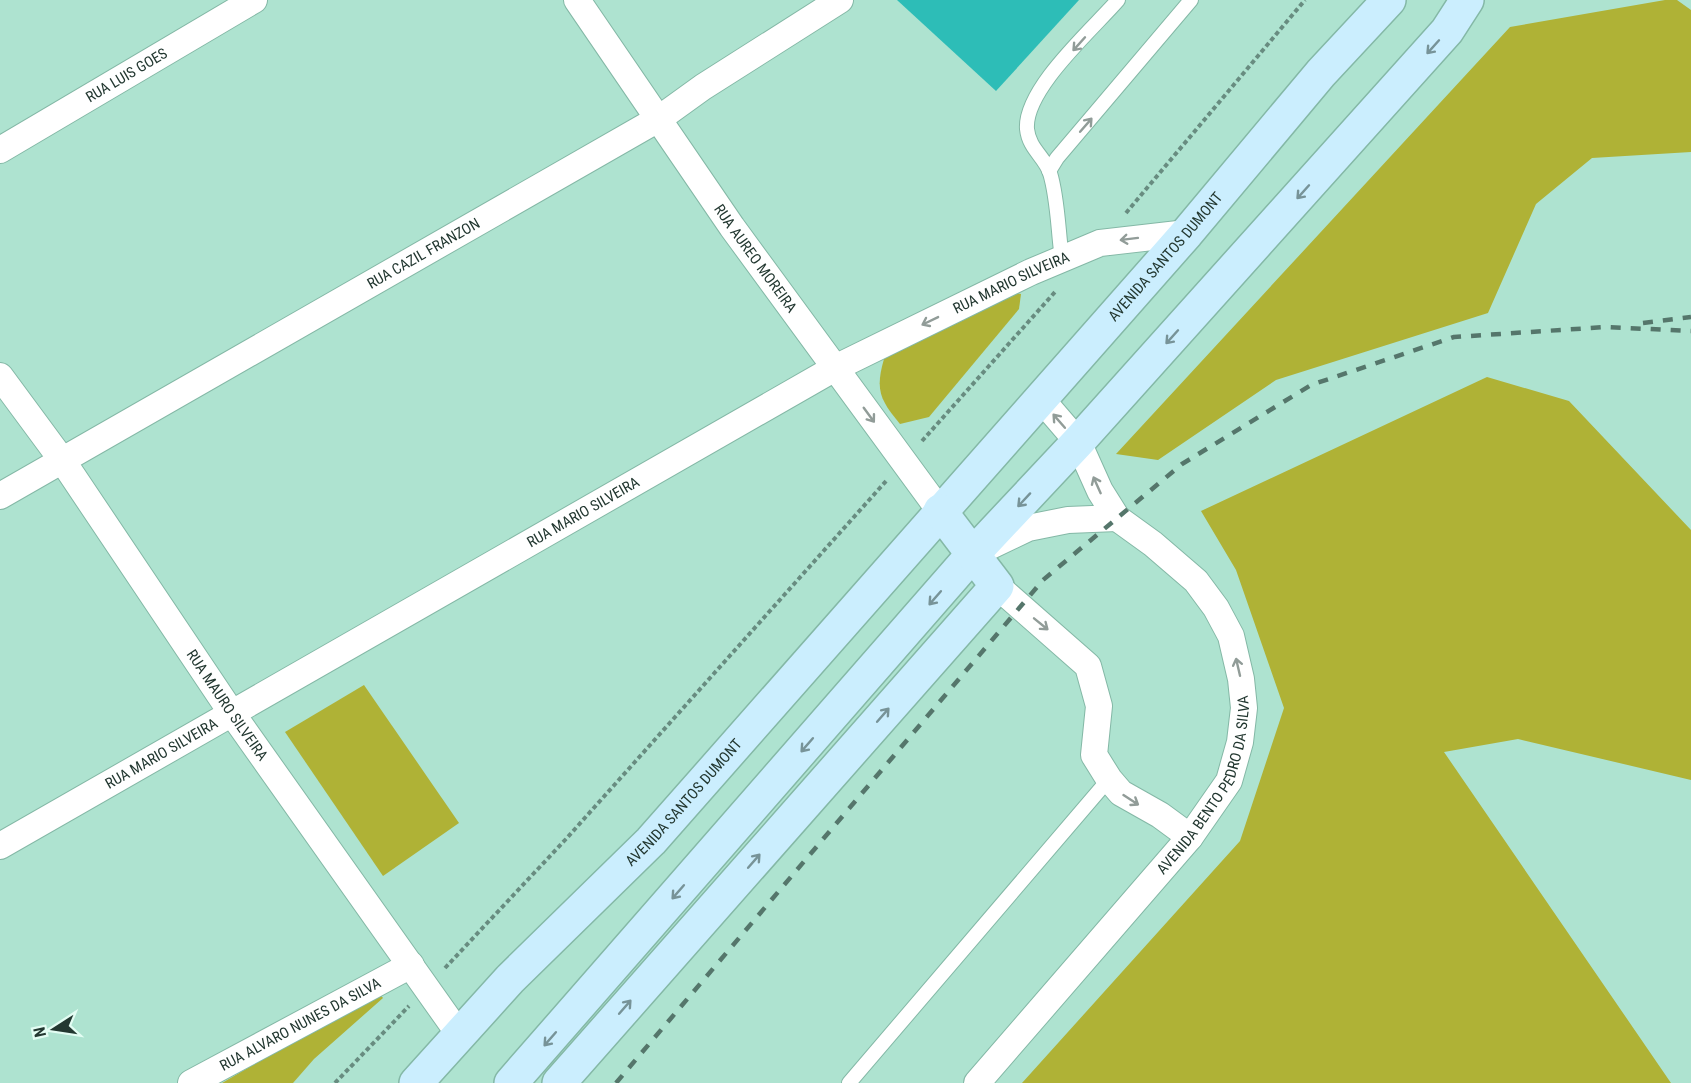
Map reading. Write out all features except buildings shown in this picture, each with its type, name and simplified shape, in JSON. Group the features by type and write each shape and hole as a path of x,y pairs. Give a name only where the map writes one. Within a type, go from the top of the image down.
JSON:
{"main road":[{"name":"AVENIDA SANTOS DUMONT","path":"416,1083 510,979 651,841 1187,232 1322,73 1389,0"},
{"path":"512,1083 973,554 1078,442 1447,31 1467,0"},
{"path":"559,1083 997,586 940,511"}],"street":[{"name":"RUA LUIS GOES","path":"0,150 254,0"},
{"name":"RUA AUREO MOREIRA","path":"578,0 732,226 940,511"},
{"name":"RUA CAZIL FRANZON","path":"0,496 660,118 703,87 840,0"},
{"name":"RUA MARIO SILVEIRA","path":"0,846 835,368 1100,243 1187,232"},
{"name":"RUA MAURO SILVEIRA","path":"0,376 62,460 231,712 428,987 459,1034"},
{"name":"AVENIDA BENTO PEDRO DA SILVA","path":"977,1083 1190,837 1229,781 1237,752 1244,708 1239,668 1231,636 1216,608 1196,581 1153,544 1117,518 1100,491 1078,442 1041,399"},
{"path":"973,554 1028,528 1068,520 1117,518"},
{"path":"997,586 1088,666 1099,706 1094,755 1109,779 1121,793 1160,815 1190,837"},
{"name":"RUA ALVARO NUNES DA SILVA","path":"191,1083 411,965"}],"lane":[{"path":"1062,259 1050,171 1033,150 1027,128 1030,105 1047,80 1118,0"},
{"path":"1050,171 1057,158 1191,0"},
{"path":"849,1083 1109,779"}],"path":[{"path":"1100,243 1305,0"},
{"path":"335,1083 566,839 1060,287"}],"shaded area":[{"path":"1665,0 1677,0 1691,10 1691,152 1592,158 1536,204 1488,313 1276,380 1158,460 1116,454 1510,27"},
{"path":"1006,291 1021,294 1019,309 929,417 900,424 881,394 880,379 884,359"},
{"path":"1487,377 1569,401 1691,530 1691,780 1518,739 1444,752 1671,1083 1022,1083 1240,841 1284,708 1236,570 1201,511"},
{"path":"364,685 459,823 383,876 285,732"},
{"path":"378,992 383,998 314,1059 293,1083 222,1083"}],"railway":[{"path":"1643,323 1691,317"},
{"path":"616,1083 1043,580 1182,464 1311,385 1454,337 1606,327 1691,331"}]}
